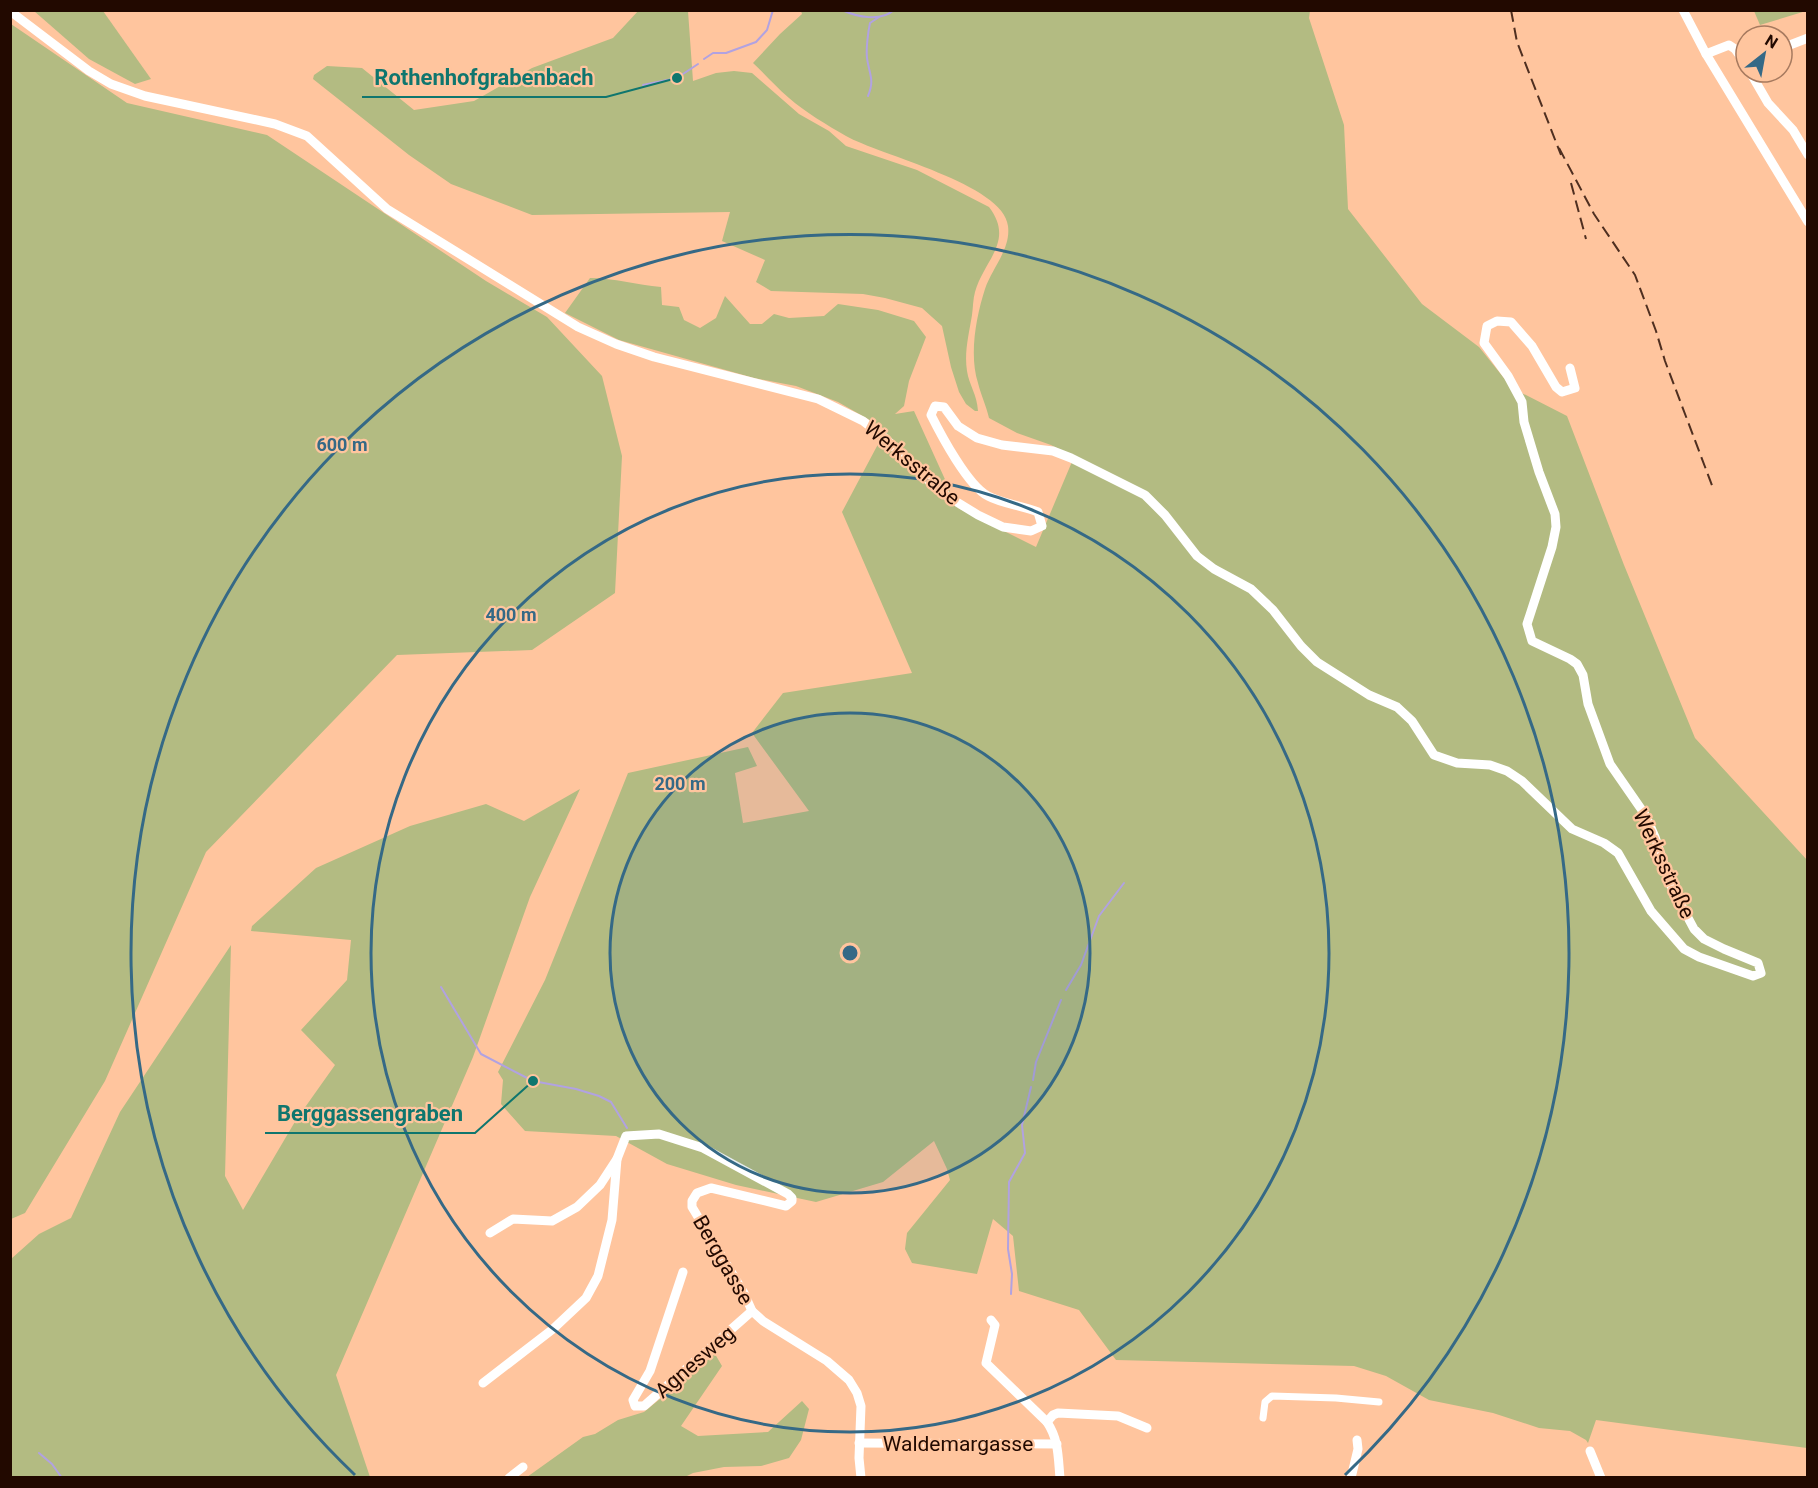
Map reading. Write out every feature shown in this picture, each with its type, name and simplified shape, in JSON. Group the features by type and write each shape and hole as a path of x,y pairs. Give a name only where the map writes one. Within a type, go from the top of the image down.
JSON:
{"street":[{"path":"1683,10 1706,54 1808,222"},
{"name":"Werksstraße","path":"10,11 89,71 111,84 145,96 276,124 307,136 387,209 578,327 616,344 714,374 818,399 863,421 885,438 946,496 1003,527 1031,531 1042,525 1038,512 985,495 970,479 931,415 935,406 944,406 958,426 977,438 1002,445 1053,451 1145,495 1165,514 1197,556 1214,569 1251,589 1273,610 1301,646 1317,662 1369,695 1397,707 1412,721 1434,755 1457,763 1490,765 1507,771 1522,781 1572,829 1604,843 1618,853 1650,910 1684,949 1699,957 1753,976 1761,973 1758,963 1704,939 1694,929 1671,886 1646,816 1610,764 1588,704 1583,675 1577,664 1532,641 1528,632 1527,624 1532,605 1552,548 1556,527 1555,514 1524,423 1522,402 1508,376 1484,343 1487,326 1497,321 1511,322 1532,346 1556,387 1562,392 1575,388 1570,368"},
{"path":"1706,54 1729,45 1734,50"},
{"path":"1757,84 1768,103 1793,130 1808,155"},
{"name":"Berggasse","path":"490,1233 513,1219 552,1221 577,1207 600,1185 617,1159 626,1136 659,1134 703,1148 781,1190 792,1198 791,1203 786,1206 711,1188 697,1193 692,1201 692,1207 744,1293 752,1311 763,1321 827,1361 849,1380 857,1393 861,1406 859,1443 861,1478"},
{"name":"Berggasse","path":"483,1383 553,1329 586,1298 598,1276 612,1220 617,1159"},
{"name":"Agnesweg","path":"683,1272 650,1371 633,1400 635,1406 644,1406 752,1311"},
{"path":"991,1320 995,1325 986,1363 1047,1422 1055,1434 1060,1478"},
{"path":"1263,1418 1264,1402 1272,1396 1379,1402"},
{"path":"1047,1422 1058,1413 1104,1414 1118,1416 1147,1428"},
{"path":"1351,1478 1358,1449 1357,1440"},
{"name":"Waldemargasse","path":"859,1443 1057,1444"},
{"path":"1590,1451 1601,1478"},
{"path":"509,1478 523,1467"}],"green space":[{"path":"639,10 688,11 693,81 716,73 734,71 752,73 799,114 829,131 846,146 917,170 989,207 999,230 998,240 975,292 966,357 968,376 978,411 966,404 959,392 942,326 922,308 863,294 771,291 756,282 765,260 722,241 730,212 532,215 451,184 409,155 313,79 314,75 327,66 362,68 414,110 474,101 532,68 613,38"},
{"path":"34,11 103,11 151,79 135,84 89,59"},
{"path":"801,11 1310,11 1309,18 1344,125 1348,209 1422,304 1479,347 1512,388 1567,416 1624,565 1695,738 1807,860 1807,1448 1596,1420 1588,1443 1570,1431 1539,1428 1493,1413 1429,1400 1386,1376 1354,1366 1116,1360 1079,1310 1019,1291 1013,1236 993,1219 977,1274 912,1263 905,1249 907,1233 950,1180 934,1141 883,1182 816,1202 736,1185 667,1164 616,1136 525,1131 501,1104 503,1080 498,1072 545,980 628,773 748,747 757,766 735,773 743,823 809,811 752,733 783,693 912,673 842,512 885,431 882,427 838,402 796,386 754,378 619,340 565,313 590,278 661,287 662,305 679,307 684,320 700,328 716,318 725,296 750,324 762,324 774,314 789,318 824,316 838,304 878,310 914,321 926,337 909,381 904,406 895,414 914,411 958,508 1036,547 1074,457 1051,445 1017,433 989,418 979,387 974,360 975,336 985,289 1007,243 1008,226 1001,211 986,197 964,184 846,136 795,103 753,63 802,14"},
{"path":"1754,11 1806,11 1763,24 1760,24"},
{"path":"11,24 127,103 267,135 486,281 547,317 602,376 622,456 615,593 532,650 397,655 206,852 105,1081 25,1213 11,1219"},
{"path":"580,789 530,897 473,1057 336,1375 370,1477 11,1477 11,1259 39,1234 71,1218 120,1112 231,945 225,1176 243,1210 296,1120 335,1065 301,1030 347,980 351,940 251,931 252,926 316,868 410,826 486,804 524,821"},
{"path":"715,1354 722,1366 681,1426 698,1436 768,1432 802,1401 809,1409 801,1440 789,1458 761,1466 724,1467 693,1473 685,1477 527,1477 583,1437 595,1434 618,1420 644,1412"}],"waterway":[{"path":"704,59 713,53 726,53 756,42 767,30 773,10"},
{"path":"842,10 869,17 882,16 894,10"},
{"path":"868,96 871,81 867,54 870,23 879,17"},
{"path":"643,85 677,78 698,64"},
{"path":"1066,990 1081,965 1099,916 1124,883"},
{"path":"441,987 481,1054 533,1081 576,1089 611,1102 627,1128"},
{"path":"1033,1080 1036,1062 1061,1000"},
{"path":"1011,1294 1012,1274 1008,1249 1009,1182 1025,1153 1022,1125 1031,1087"},
{"path":"39,1453 52,1464 62,1478"}],"railway":[{"path":"1511,10 1517,42 1561,155"},
{"path":"1559,148 1594,214 1635,275 1713,488"},
{"path":"1571,183 1586,239"}],"place":[{"name":"Rothenhofgrabenbach","path":"677,78"},
{"name":"Berggassengraben","path":"533,1081"}]}
